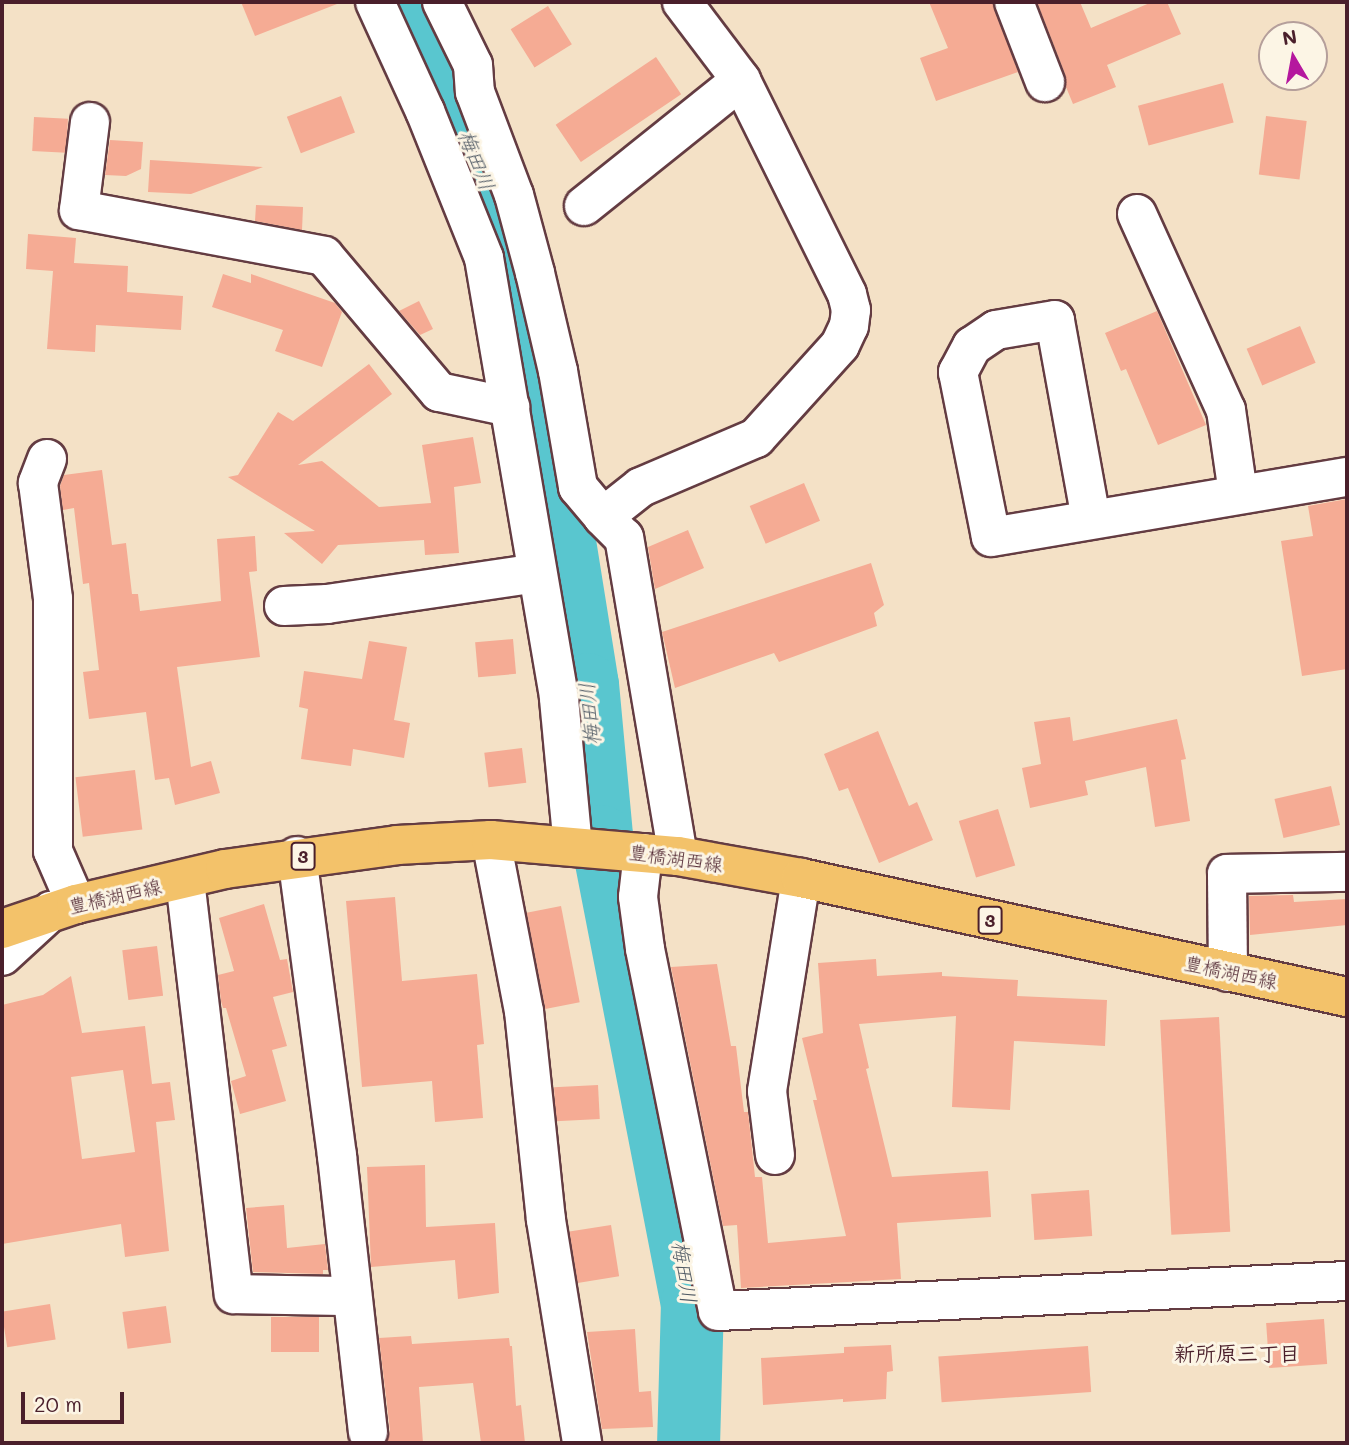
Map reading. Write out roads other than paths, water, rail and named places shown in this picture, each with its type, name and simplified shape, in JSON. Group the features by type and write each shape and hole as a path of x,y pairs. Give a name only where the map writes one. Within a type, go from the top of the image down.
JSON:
{"main road":[{"name":"豊橋湖西線","path":"2,929 64,908 297,856 397,845 491,840 651,854 801,878 1347,997"}],"street":[{"path":"375,2 425,111 484,258 559,699 578,847"},
{"path":"442,2 473,65 475,92 514,195 536,273 558,371 578,487 624,538 651,854 638,897 645,949 718,1311 1347,1281"},
{"path":"603,517 641,488 756,438 840,345 849,326 851,310 847,294 741,80 682,2"},
{"path":"1014,2 1045,82"},
{"path":"584,206 741,80"},
{"path":"90,122 79,209 324,256 439,392 510,407"},
{"path":"1137,214 1226,410 1238,493"},
{"path":"1091,519 1055,320 996,330 972,346 958,372 991,537 1238,493 1347,477"},
{"path":"2,956 64,908 53,851 52,599 38,483 47,459"},
{"path":"284,606 327,604 536,573"},
{"path":"491,840 524,1011 546,1220 582,1443"},
{"path":"297,856 368,1432"},
{"path":"1228,972 1227,874 1347,872"},
{"path":"775,1155 767,1091 801,878"},
{"path":"184,880 234,1294 352,1296"}],"waterway":[{"name":"梅田川","path":"412,2 501,219 530,329 587,684 601,836 692,1302 688,1443"}],"district":[{"name":"新所原三丁目","path":"1237,1353"}]}
